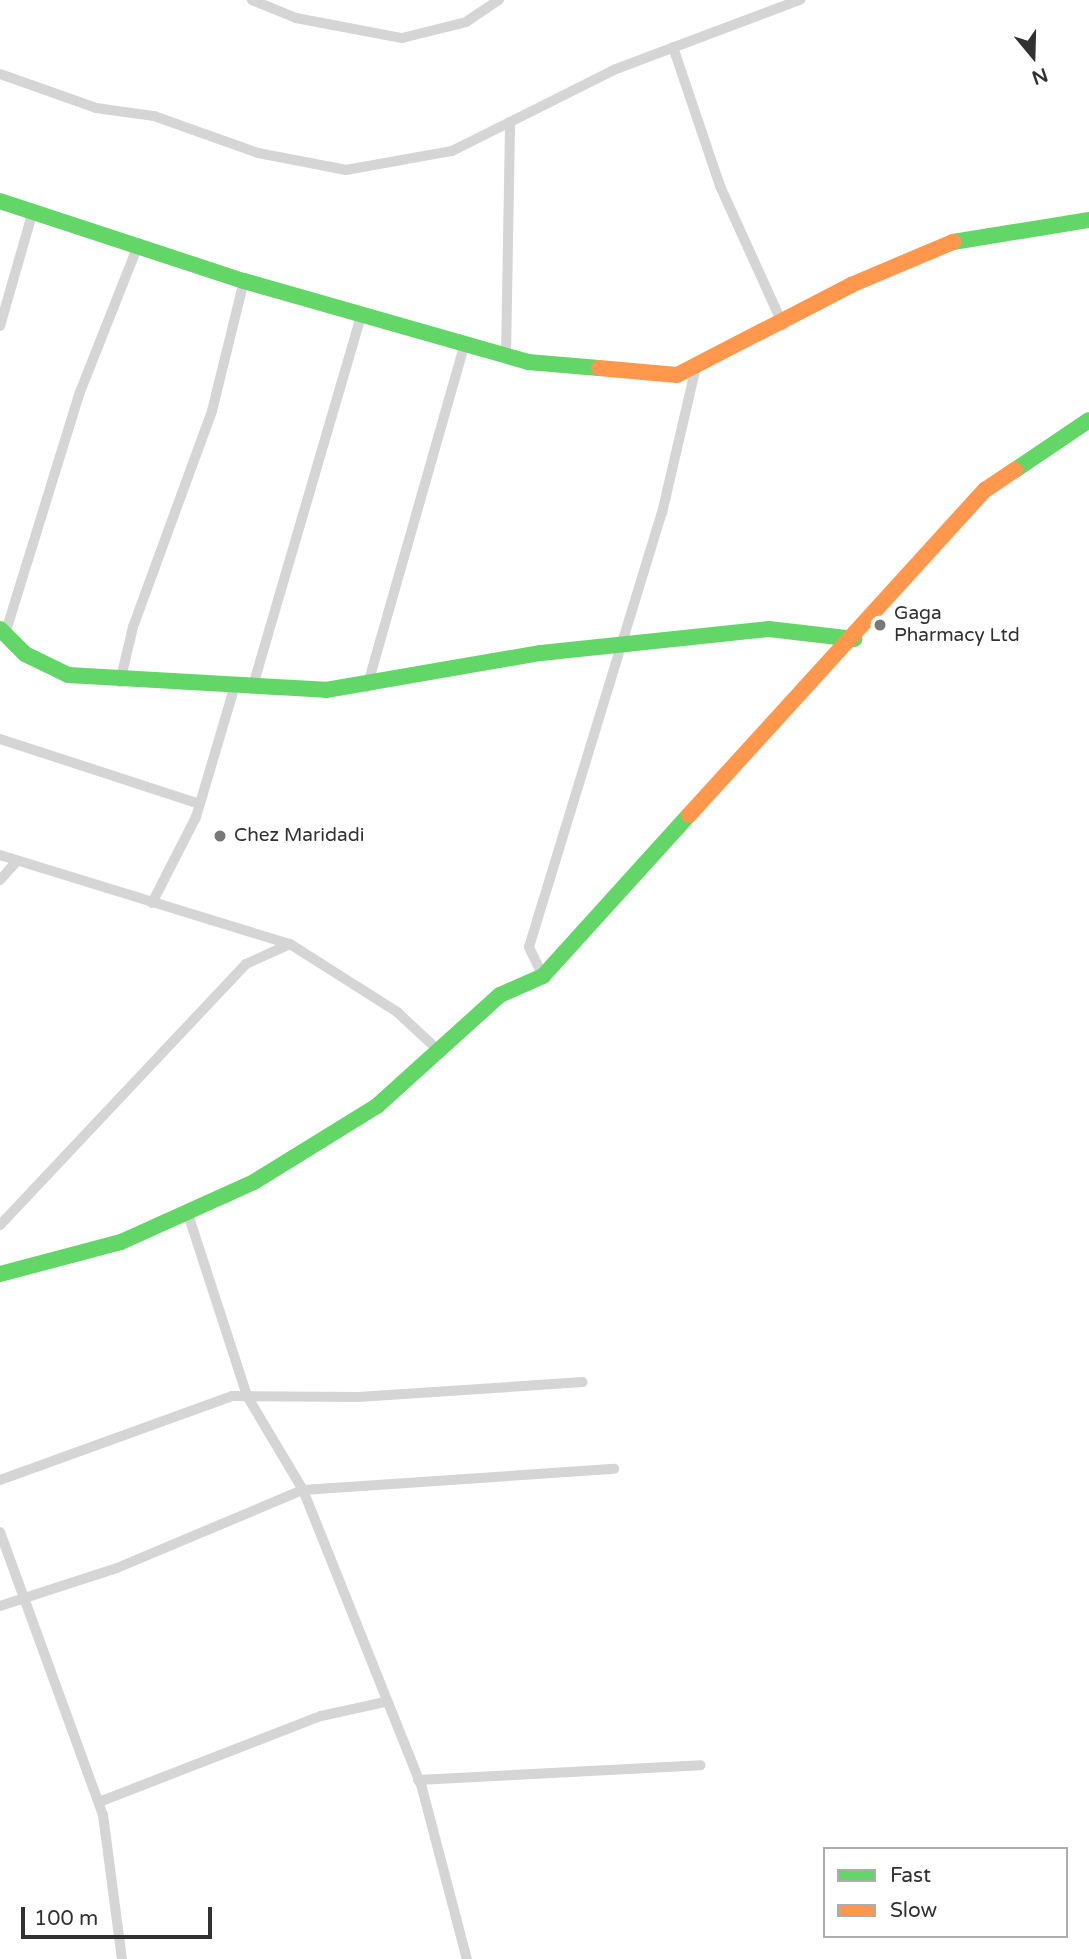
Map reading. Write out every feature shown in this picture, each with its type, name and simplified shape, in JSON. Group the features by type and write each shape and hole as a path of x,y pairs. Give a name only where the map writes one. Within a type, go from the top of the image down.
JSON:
{"street":[{"path":"252,0 296,18 402,38 466,22 499,0"},
{"path":"0,74 96,107 154,116 258,153 346,170 452,151 673,47 800,0"},
{"path":"673,47 720,186 783,325"},
{"path":"506,356 510,122"},
{"path":"0,201 139,243 244,281 506,356 677,374 783,325 851,285 958,240 1089,220"},
{"path":"0,326 33,211"},
{"path":"139,243 80,392 2,632 55,671 120,682 234,689 367,687 616,645 769,629 854,639"},
{"path":"120,682 133,627 212,411 244,281"},
{"path":"253,689 362,313"},
{"path":"367,687 465,344"},
{"path":"543,976 529,947 616,645 669,486 696,367"},
{"path":"0,1274 81,1256 187,1211 305,1153 377,1107 500,995 543,976 854,639 985,490 1089,420"},
{"path":"152,903 200,804 234,689"},
{"path":"0,739 200,804"},
{"path":"0,855 290,944 376,997 438,1050"},
{"path":"0,880 17,861"},
{"path":"0,1225 246,964 290,944"},
{"path":"187,1211 247,1396 303,1490 418,1780 467,1959"},
{"path":"0,1480 232,1396 358,1397 583,1382"},
{"path":"0,1606 27,1595 117,1568 303,1490 614,1468"},
{"path":"0,1532 27,1595 99,1802 122,1959"},
{"path":"99,1802 321,1716 385,1702"},
{"path":"418,1780 701,1765"}],"traffic: fast":[{"path":"0,201 244,281 528,362 599,368"},
{"path":"953,242 1089,220"},
{"path":"1015,470 1089,420"},
{"path":"0,629 25,654 68,675 326,690 541,653 769,629 854,639"},
{"path":"0,1274 121,1242 254,1182 377,1106 500,995 543,976 689,815"}],"traffic: slow":[{"path":"599,368 677,375 851,285 953,242"},
{"path":"689,815 985,490 1015,470"}],"place":[{"name":"Gaga Pharmacy Ltd","path":"880,625"},
{"name":"Chez Maridadi","path":"220,836"}]}
